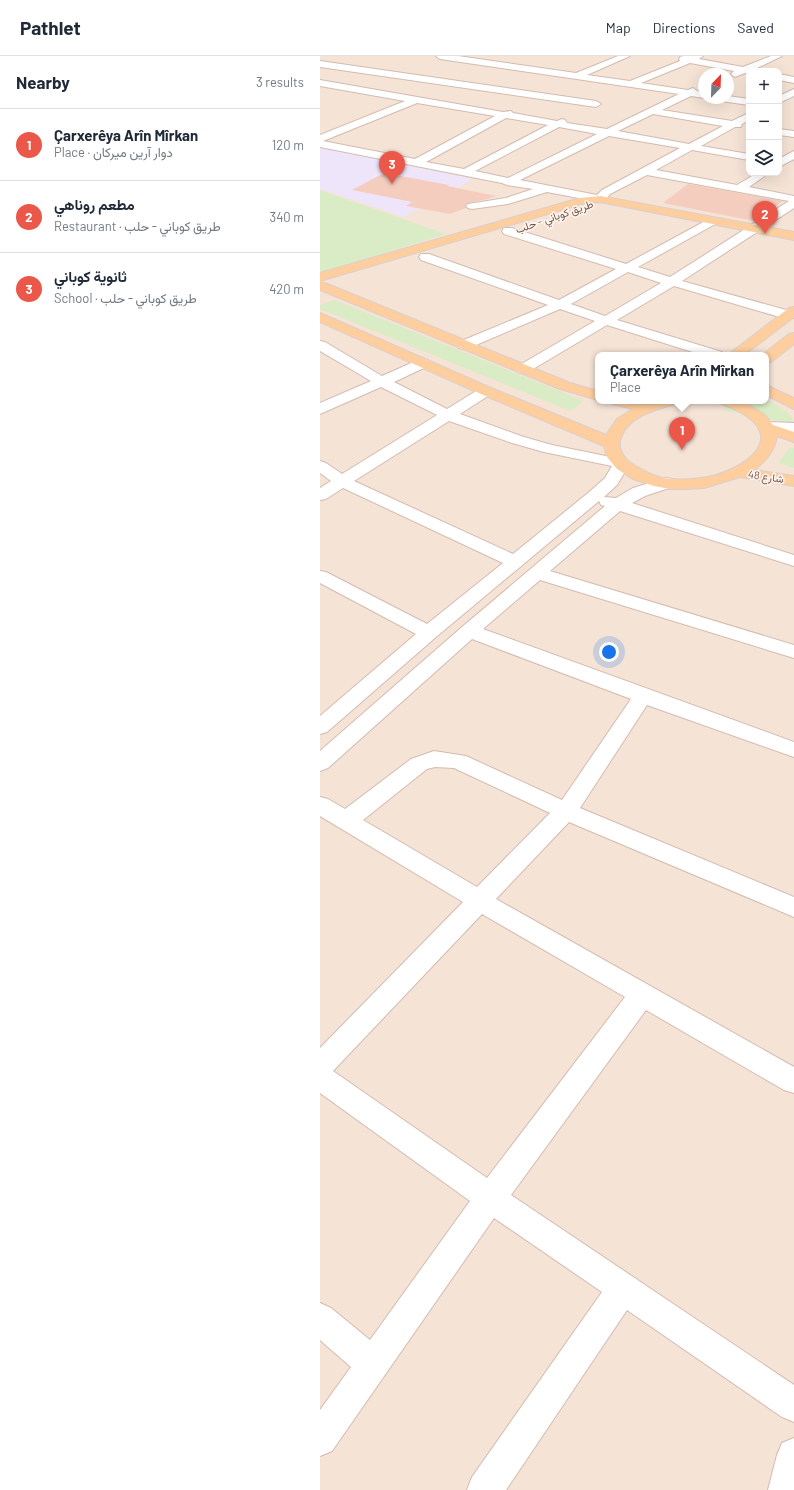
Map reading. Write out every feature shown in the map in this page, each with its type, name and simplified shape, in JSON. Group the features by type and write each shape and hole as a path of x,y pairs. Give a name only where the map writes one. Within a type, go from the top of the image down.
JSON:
{"main road":[{"path":"600,199 794,236"},
{"name":"طريق كوباني - حلب","path":"322,284 425,257 594,204 600,199"},
{"name":"طريق كوباني - حلب","path":"322,284 576,202 600,199"},
{"path":"322,284 523,369 565,386 595,395"},
{"path":"739,352 791,313"},
{"path":"320,317 486,391 611,443"},
{"path":"769,357 794,337"},
{"path":"565,386 595,381"},
{"path":"769,391 794,404"},
{"path":"632,404 648,407"},
{"path":"658,404 633,414 622,422 615,432 611,443 613,454 620,464 631,472 647,479 666,483 686,484 723,478 737,472 750,465 766,447 769,438 768,428 762,419 752,406 737,404"},
{"path":"768,428 794,437"},
{"name":"48 شارع","path":"737,472 794,480"}],"street":[{"path":"440,56 698,94"},
{"path":"530,102 578,76 626,56"},
{"path":"617,92 632,84 699,56"},
{"path":"753,68 778,56"},
{"path":"675,57 746,71"},
{"path":"528,69 540,62"},
{"path":"320,64 543,96 600,102 584,111"},
{"path":"320,139 415,99 507,66"},
{"path":"734,75 746,71"},
{"path":"782,78 794,80"},
{"path":"320,83 746,156"},
{"path":"507,182 606,132 698,89"},
{"path":"782,98 794,92"},
{"path":"734,100 746,102"},
{"path":"416,164 517,108"},
{"path":"652,111 746,126"},
{"path":"464,173 571,117"},
{"path":"320,144 507,182 600,199 606,192 746,118"},
{"path":"782,132 794,134"},
{"path":"782,161 794,154"},
{"path":"782,163 794,165"},
{"path":"644,171 794,199"},
{"path":"739,189 759,176"},
{"path":"472,206 508,201 545,188"},
{"path":"523,369 672,282 794,203"},
{"path":"464,344 561,304 713,221"},
{"path":"508,231 672,282 791,313"},
{"path":"425,257 607,321 707,352"},
{"path":"320,345 381,381 448,415 518,440 550,449 620,464 611,481 594,497 429,632 320,727"},
{"path":"320,409 423,363"},
{"path":"320,494 486,391"},
{"path":"768,428 794,428"},
{"path":"320,466 342,481 515,562"},
{"path":"320,763 469,631 617,504 639,492 666,483"},
{"path":"594,497 794,561"},
{"path":"537,573 794,652"},
{"path":"320,576 429,632"},
{"path":"469,631 643,696 794,750"},
{"path":"320,1066 566,811 643,696"},
{"path":"346,821 419,764 434,759 458,761 566,811 794,907"},
{"path":"320,805 480,901 794,1081"},
{"path":"320,1439 372,1363 490,1198 643,994"},
{"path":"320,1077 490,1198 794,1405"},
{"path":"485,1490 623,1289"},
{"path":"320,1319 372,1363"},
{"path":"786,1490 794,1455"}],"shaded area":[{"path":"320,56 794,56 794,1490 320,1490"},
{"path":"320,147 473,179 404,217 320,189"}],"green space":[{"path":"320,190 446,234 320,273"},
{"path":"335,300 584,401 570,411 320,309 320,305"},
{"path":"769,402 788,413 794,424 723,410 730,404 769,404"},
{"path":"790,447 794,448 794,468 778,463"}],"building":[{"path":"384,173 449,185 447,186 496,196 468,203 465,205 466,208 450,214 406,206 412,202 352,190"},
{"path":"688,184 783,201 754,221 663,203"}],"place":[{"name":"ثانوية كوباني","path":"392,184"},
{"name":"مطعم روناهي","path":"765,234"},
{"name":"Çarxerêya Arîn Mîrkan","path":"682,450"}]}
